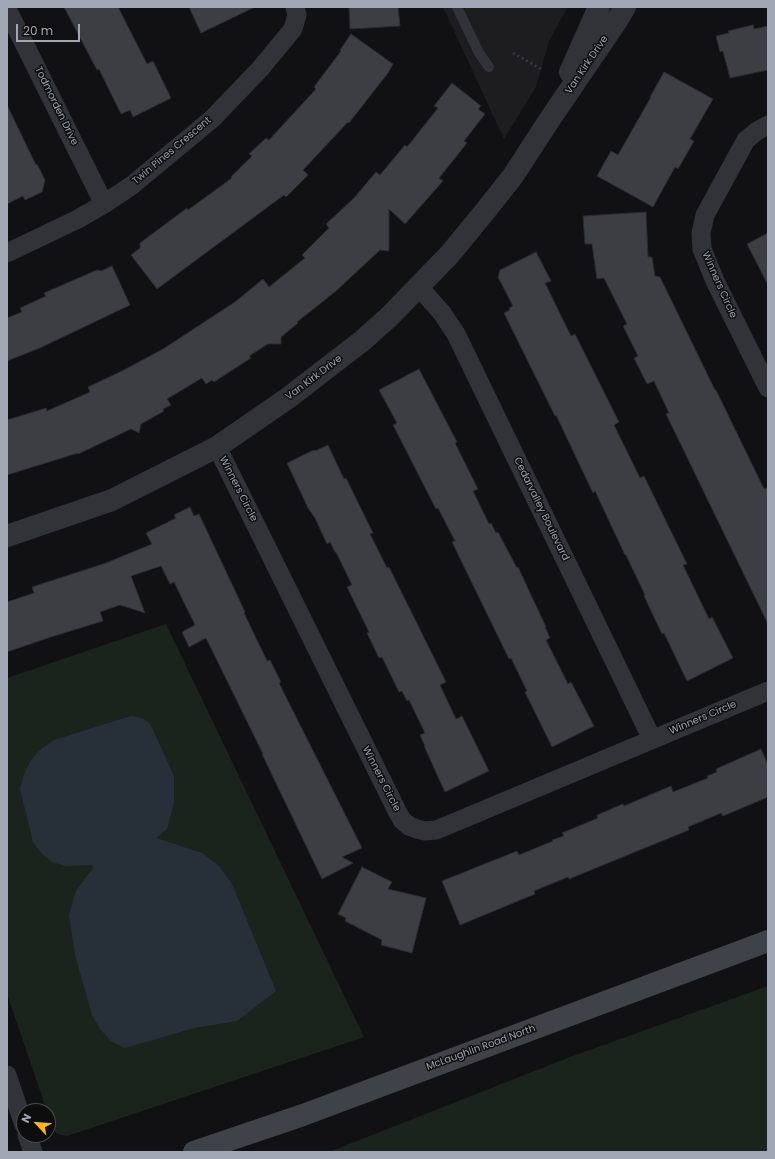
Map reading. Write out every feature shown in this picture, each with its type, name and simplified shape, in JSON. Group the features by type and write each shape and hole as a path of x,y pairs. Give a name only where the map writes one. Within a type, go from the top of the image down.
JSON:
{"main road":[{"name":"McLaughlin Road North","path":"194,1152 303,1115 768,941"}],"street":[{"name":"Twin Pines Crescent","path":"7,253 78,219 104,204 131,186 212,119 260,69 293,29 297,15 295,7"},
{"name":"Van Kirk Drive","path":"548,122 599,7"},
{"name":"Van Kirk Drive","path":"7,536 112,500 217,447 288,398 362,341 390,316 450,254 509,182 618,20 624,7"},
{"name":"Todmorden Drive","path":"7,8 104,204"},
{"name":"Winners Circle","path":"768,125 757,131 746,140 705,215 701,233 702,250 768,388"},
{"name":"Cedarvalley Boulevard","path":"419,287 442,313 456,334 652,739"},
{"name":"Winners Circle","path":"217,447 397,812 402,820 409,826 425,831 436,830 768,691"},
{"path":"7,1075 16,1103"}],"lane":[{"path":"457,7 479,53 489,67"}],"path":[{"path":"513,53 543,70"}],"shaded area":[{"path":"443,7 568,7 549,41 536,87 504,139"},
{"path":"166,624 364,1037 67,1136 56,1133 56,1103 44,1103 7,994 7,678"},
{"path":"131,716 144,719 150,724 174,776 174,803 167,829 156,838 202,853 219,866 232,884 276,991 237,1021 194,1028 125,1048 111,1041 100,1029 92,1015 75,955 69,915 76,891 94,868 91,865 65,866 52,862 41,853 33,842 20,789 24,774 31,760 41,749 54,740"},
{"path":"768,986 768,1152 329,1152 570,1057"}],"building":[{"path":"64,7 118,7 147,64 153,61 171,98 133,117 130,110 121,114 99,69 97,70"},
{"path":"189,7 255,7 201,33"},
{"path":"349,7 398,7 400,26 350,29"},
{"path":"753,25 754,29 768,26 768,70 730,78 723,51 720,52 716,36 729,33 728,31"},
{"path":"351,34 393,64 388,73 349,123 348,122 303,170 308,175 286,197 284,195 157,289 131,255 140,248 140,243 187,208 188,210 232,178 231,177 252,156 249,154 266,138 269,140 316,89 314,87 341,51 340,50"},
{"path":"664,72 713,99 690,139 694,141 678,169 675,167 653,207 597,176 611,151 618,155"},
{"path":"452,83 481,106 478,109 485,114 464,141 467,143 439,178 443,181 405,224 389,209 389,251 380,250 336,291 297,322 298,323 281,337 281,344 268,344 249,356 251,358 214,382 212,380 206,384 202,378 167,399 171,405 163,409 164,411 141,424 139,433 131,429 78,454 7,475 7,420 46,408 47,411 90,392 88,387 163,349 235,302 263,279 269,287 305,258 302,255 329,228 326,224 354,198 376,172 380,175 405,145 407,147 438,108 434,106"},
{"path":"7,105 36,165 37,164 45,180 42,192 25,200 23,196 7,204"},
{"path":"646,212 648,257 652,257 655,276 660,277 764,489 768,487 768,624 666,414 669,413 654,381 647,384 634,358 638,356 623,326 627,324 604,278 597,279 592,244 585,244 583,216"},
{"path":"768,233 768,285 747,244"},
{"path":"536,252 551,281 545,283 571,336 575,334 619,422 614,425 640,478 644,476 687,564 683,565 709,619 712,617 733,658 687,681 664,633 662,634 595,491 593,493 556,415 555,416 504,313 510,310 509,308 513,306 498,277 500,270"},
{"path":"112,266 130,305 40,348 7,361 7,318 22,312 20,308 46,296 44,293 97,270 101,271"},
{"path":"419,369 457,442 455,443 478,489 473,491 489,524 491,523 496,533 498,532 517,568 518,567 546,627 550,638 546,640 568,684 571,682 594,726 552,747 525,692 527,691 511,658 509,659 452,542 455,541 438,508 436,509 393,425 397,423 379,390"},
{"path":"328,445 344,479 346,478 373,533 370,534 387,568 389,567 446,682 440,685 456,719 462,716 489,771 445,792 420,735 425,733 409,700 407,701 402,691 399,692 382,657 379,658 367,633 369,632 347,587 352,585 330,542 327,544 287,463"},
{"path":"190,507 194,516 199,514 267,661 270,660 281,682 279,683 362,848 342,857 353,863 322,879 206,638 189,647 182,632 195,625 174,582 170,584 161,566 131,576 145,613 120,605 100,612 103,621 7,652 7,602 34,593 32,587 106,563 152,544 146,533 176,518 174,515"},
{"path":"761,749 768,765 768,797 723,816 721,813 688,827 689,830 569,879 568,877 534,891 535,894 460,925 442,881 517,851 519,855 553,841 552,840 564,836 562,833 598,818 597,815 623,804 624,806 671,786 673,792 708,778 707,776 717,772 716,769"},
{"path":"362,867 392,882 388,889 426,898 412,953 381,945 382,940 345,921 346,918 338,914"}]}
